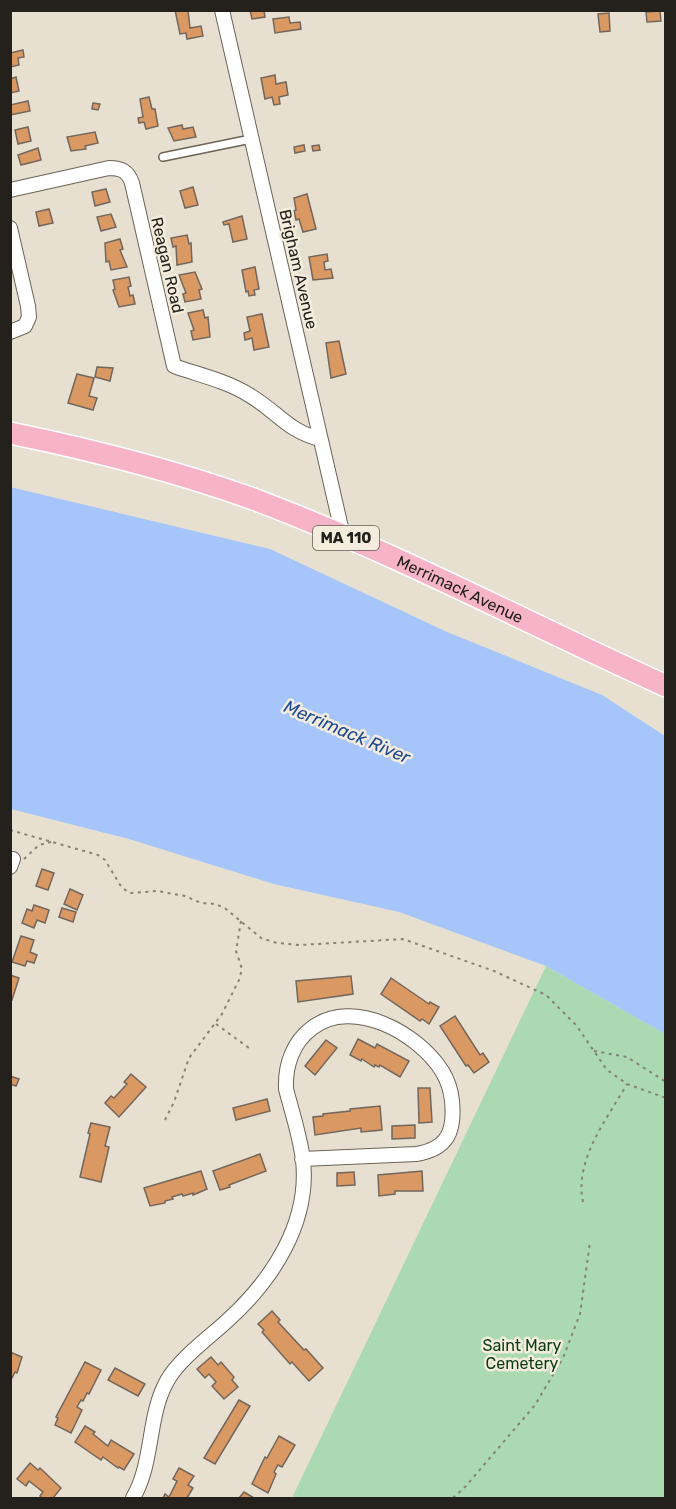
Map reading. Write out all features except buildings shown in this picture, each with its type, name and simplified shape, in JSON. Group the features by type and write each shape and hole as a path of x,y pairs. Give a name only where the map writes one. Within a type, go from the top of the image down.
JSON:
{"main road":[{"name":"Merrimack Avenue","path":"10,433 103,453 255,500 379,551 666,687"}],"street":[{"name":"Brigham Avenue","path":"222,10 343,536"},
{"name":"Reagan Road","path":"10,190 109,168 126,172 132,183 174,366 243,391 293,429 304,435 320,439"},
{"path":"10,228 29,312 25,326 10,332"},
{"path":"133,1498 145,1472 157,1406 168,1378 178,1366 249,1301 274,1268 292,1232 302,1192 302,1159 286,1089 286,1078 294,1049 310,1029 319,1023 342,1015 369,1018 417,1043 443,1072 451,1097 453,1124 448,1137 440,1146 428,1152 416,1154 302,1159"}],"lane":[{"path":"164,157 251,139"}],"path":[{"path":"10,830 98,855 105,860 122,888 131,893 157,891 185,896 201,903 216,904 226,909 261,938 277,943 300,945 403,939 494,971 546,995 576,1025 608,1070 627,1084 666,1098"},
{"path":"12,863 23,860 39,845 54,842"},
{"path":"165,1120 174,1102 189,1058 216,1024 232,998 242,974 242,965 236,951 241,921"},
{"path":"216,1024 249,1047"},
{"path":"594,1051 627,1056 666,1082"},
{"path":"583,1202 580,1189 586,1158 627,1084"},
{"path":"453,1498 466,1486 535,1405 563,1358 580,1314 590,1242"}],"green space":[{"name":"Saint Mary Cemetery","path":"546,966 665,1034 665,1498 292,1498"}],"water":[{"name":"Merrimack River","path":"10,487 270,549 447,632 602,695 665,736 665,1034 546,966 399,912 274,884 129,839 11,809"}]}
